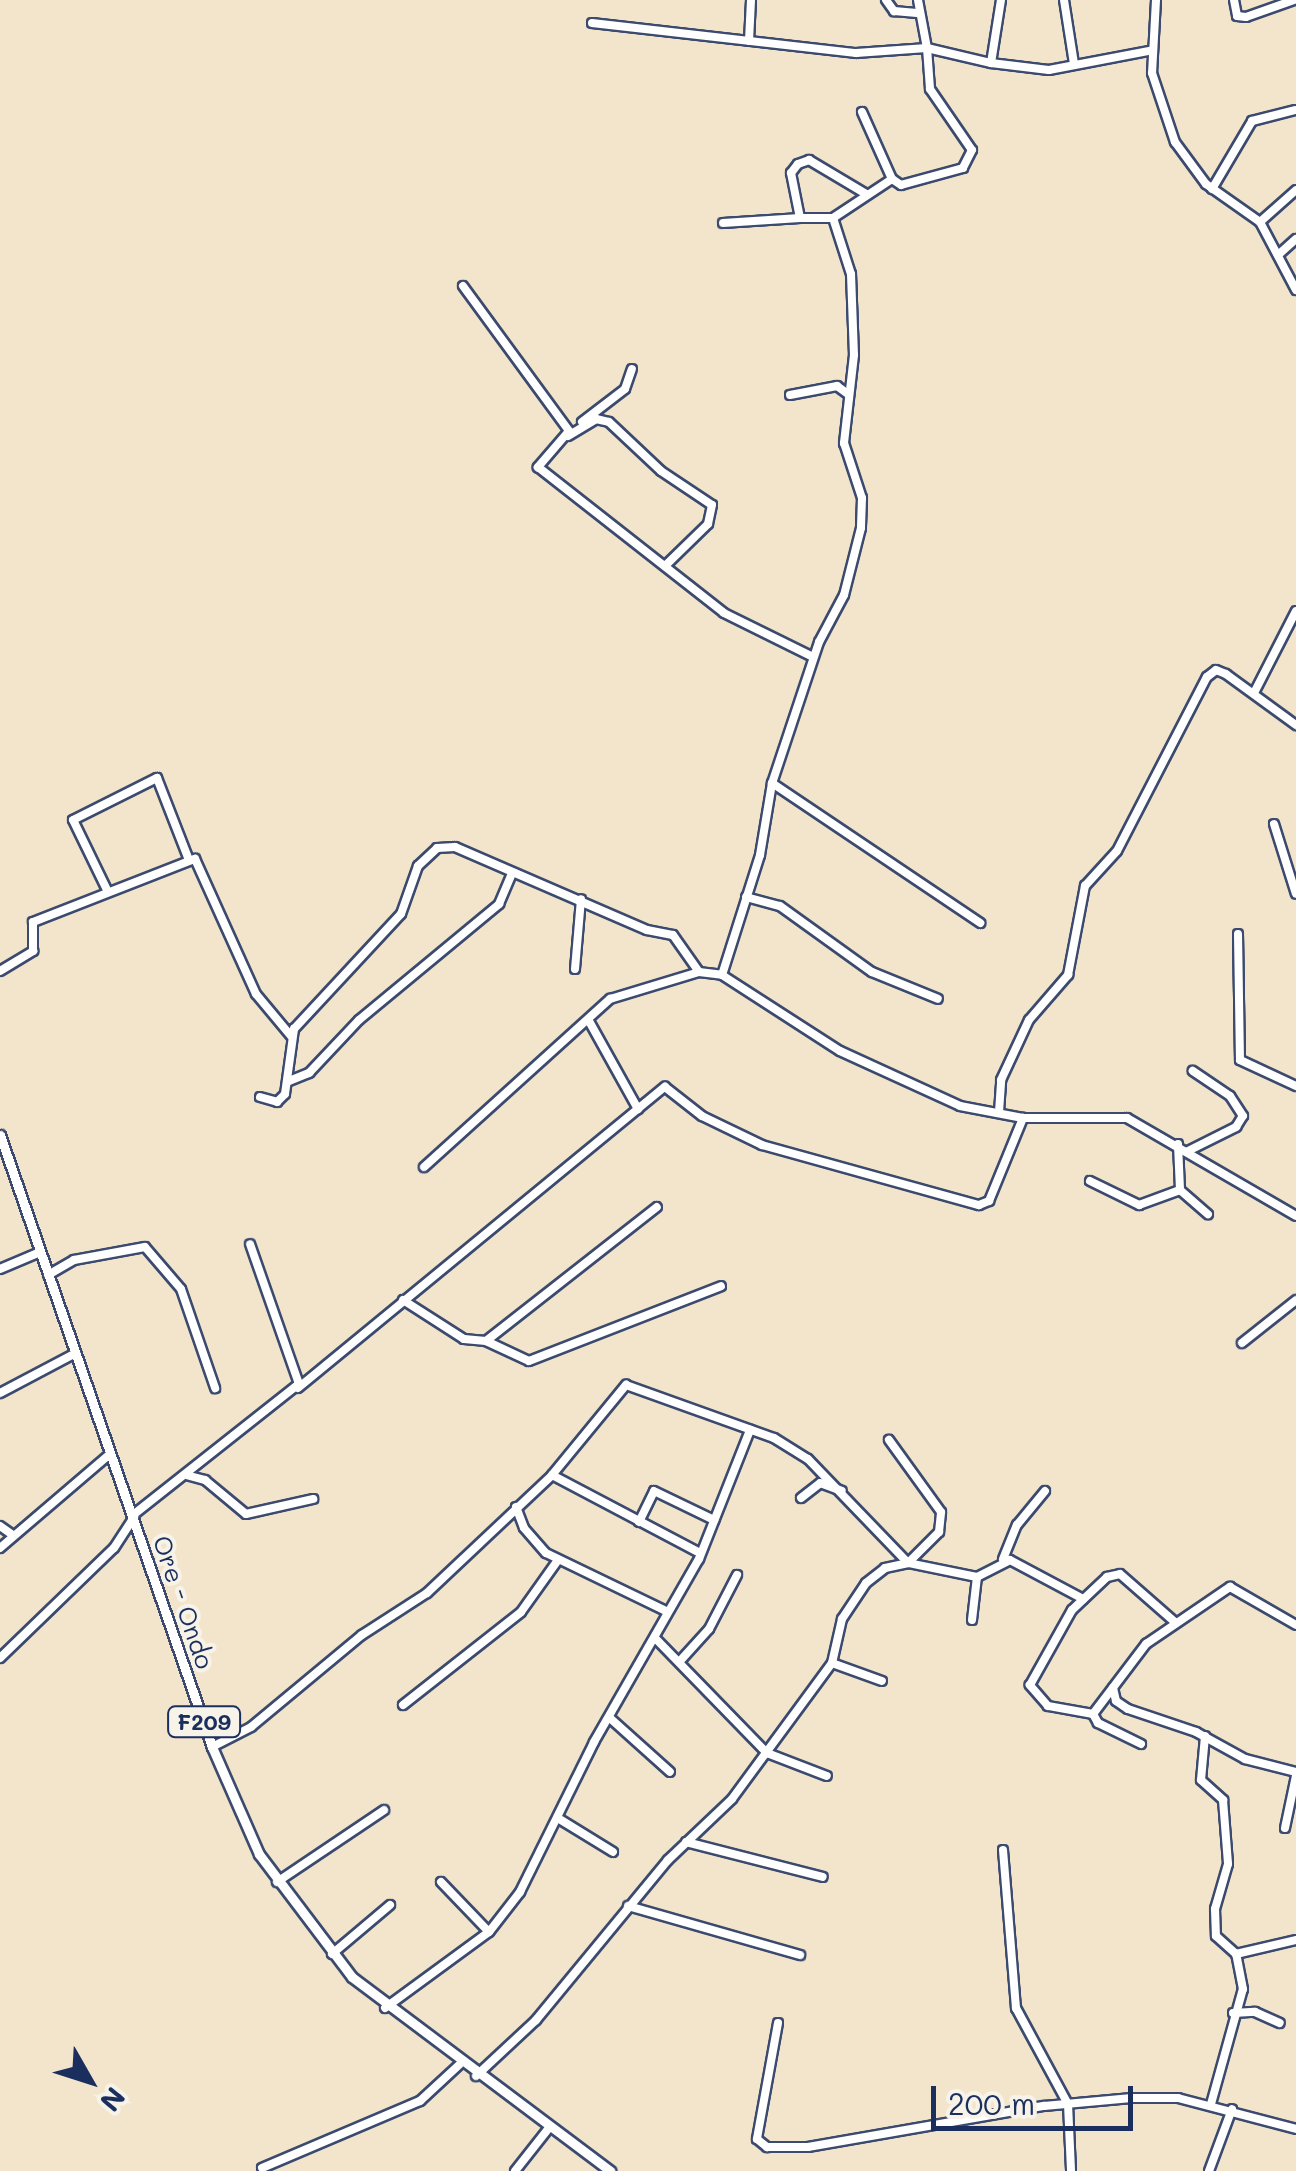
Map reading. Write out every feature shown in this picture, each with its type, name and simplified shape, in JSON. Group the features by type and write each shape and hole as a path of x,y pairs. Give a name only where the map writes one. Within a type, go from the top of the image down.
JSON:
{"main road":[{"name":"Ore - Ondo","path":"0,1135 212,1747 277,1882 332,1954 385,2008 610,2171"}],"street":[{"path":"749,41 752,0"},
{"path":"886,0 894,11 917,13"},
{"path":"862,112 892,178 901,186 963,168 971,158 930,89 918,0"},
{"path":"992,62 1000,0"},
{"path":"1064,0 1074,64"},
{"path":"1156,0 1150,51 1155,94 1175,142 1212,189 1260,222 1292,273 1296,290"},
{"path":"1234,0 1237,16 1246,17 1294,0"},
{"path":"592,23 856,53 927,48 1050,70 1150,51"},
{"path":"1212,189 1252,121 1294,110"},
{"path":"800,218 791,173 809,160 866,194"},
{"path":"724,223 833,218 892,178"},
{"path":"1260,222 1296,190"},
{"path":"722,975 746,898 772,783 813,657 844,595 860,528 862,498 844,443 854,354 850,274 833,218"},
{"path":"1278,255 1296,240"},
{"path":"463,286 568,434"},
{"path":"632,369 625,389 568,434 538,467 724,613 813,657"},
{"path":"790,395 837,386 848,394"},
{"path":"568,434 596,419 609,422 712,505 708,524 665,566"},
{"path":"1254,693 1296,610"},
{"path":"999,1112 1001,1080 1028,1020 1068,974 1086,886 1117,851 1199,688 1216,670 1296,724"},
{"path":"108,892 73,820 157,778 188,860"},
{"path":"772,783 980,923"},
{"path":"1274,824 1296,894"},
{"path":"290,1081 285,1065 291,1036 406,907 426,854 450,845 512,874 682,941 699,972"},
{"path":"0,970 34,951 33,922 188,860 200,863 263,1006 291,1036"},
{"path":"260,1098 278,1102 290,1081 310,1073 373,1007 499,904 512,874"},
{"path":"746,898 780,906 872,972 938,999"},
{"path":"574,969 581,899"},
{"path":"1238,934 1240,1060 1296,1086"},
{"path":"424,1168 610,999 699,972 722,975 884,1074 960,1106 1023,1118 1127,1118 1178,1144 1296,1216"},
{"path":"590,1021 638,1109"},
{"path":"1188,1151 1236,1127 1244,1116 1230,1096 1193,1071"},
{"path":"0,1658 114,1548 133,1516 348,1353 403,1300 670,1086 702,1116 762,1145 978,1205 989,1201 1023,1118"},
{"path":"1178,1144 1180,1190 1208,1214"},
{"path":"1090,1181 1139,1205 1180,1190"},
{"path":"486,1341 657,1207"},
{"path":"250,1244 298,1388"},
{"path":"48,1275 74,1260 145,1247 181,1290 215,1388"},
{"path":"0,1269 40,1252"},
{"path":"403,1300 464,1339 486,1341 529,1361 721,1286"},
{"path":"1242,1344 1296,1300"},
{"path":"0,1393 76,1353"},
{"path":"212,1747 251,1728 362,1636 427,1593 552,1475 626,1385 750,1430 808,1459 846,1493 888,1546 908,1563"},
{"path":"385,2008 488,1932 560,1820 572,1784 657,1640 666,1611 700,1553 750,1430"},
{"path":"889,1440 941,1512 939,1532 908,1563"},
{"path":"0,1548 110,1454"},
{"path":"186,1475 205,1480 246,1514 313,1499"},
{"path":"552,1475 700,1553"},
{"path":"801,1498 820,1482 846,1493"},
{"path":"639,1522 654,1491 714,1520"},
{"path":"476,2076 536,2020 628,1906 767,1753 832,1663 849,1604 885,1568 908,1563 976,1578 1003,1559 1016,1525 1045,1491"},
{"path":"516,1507 534,1542 558,1560 666,1611"},
{"path":"0,1526 13,1535"},
{"path":"885,1568 888,1546"},
{"path":"1003,1559 1083,1599"},
{"path":"403,1706 522,1612 558,1560"},
{"path":"1094,1714 1048,1706 1030,1684 1052,1636 1083,1599 1107,1576 1120,1574 1176,1623"},
{"path":"680,1661 710,1629 737,1575"},
{"path":"972,1620 976,1578"},
{"path":"1094,1714 1146,1644 1230,1586 1296,1625"},
{"path":"657,1640 767,1753 828,1776"},
{"path":"832,1663 882,1680"},
{"path":"1114,1684 1116,1702 1128,1709 1205,1736 1245,1760 1296,1774 1285,1828"},
{"path":"1094,1714 1098,1723 1141,1744"},
{"path":"611,1719 670,1772"},
{"path":"1205,1736 1201,1780 1223,1800 1228,1864 1215,1909 1216,1936 1236,1954 1242,1989 1211,2104"},
{"path":"277,1882 384,1810"},
{"path":"560,1820 612,1852"},
{"path":"686,1842 823,1877"},
{"path":"1003,1850 1016,2008 1068,2104 1071,2171"},
{"path":"441,1882 488,1932"},
{"path":"332,1954 390,1905"},
{"path":"628,1906 800,1954"},
{"path":"1236,1954 1296,1940"},
{"path":"1234,2013 1255,2012 1280,2022"},
{"path":"778,2023 758,2126 762,2146 808,2147 1068,2104 1178,2098 1296,2129"},
{"path":"262,2168 420,2102 460,2064"},
{"path":"1209,2171 1232,2110"},
{"path":"515,2171 549,2128"}]}
